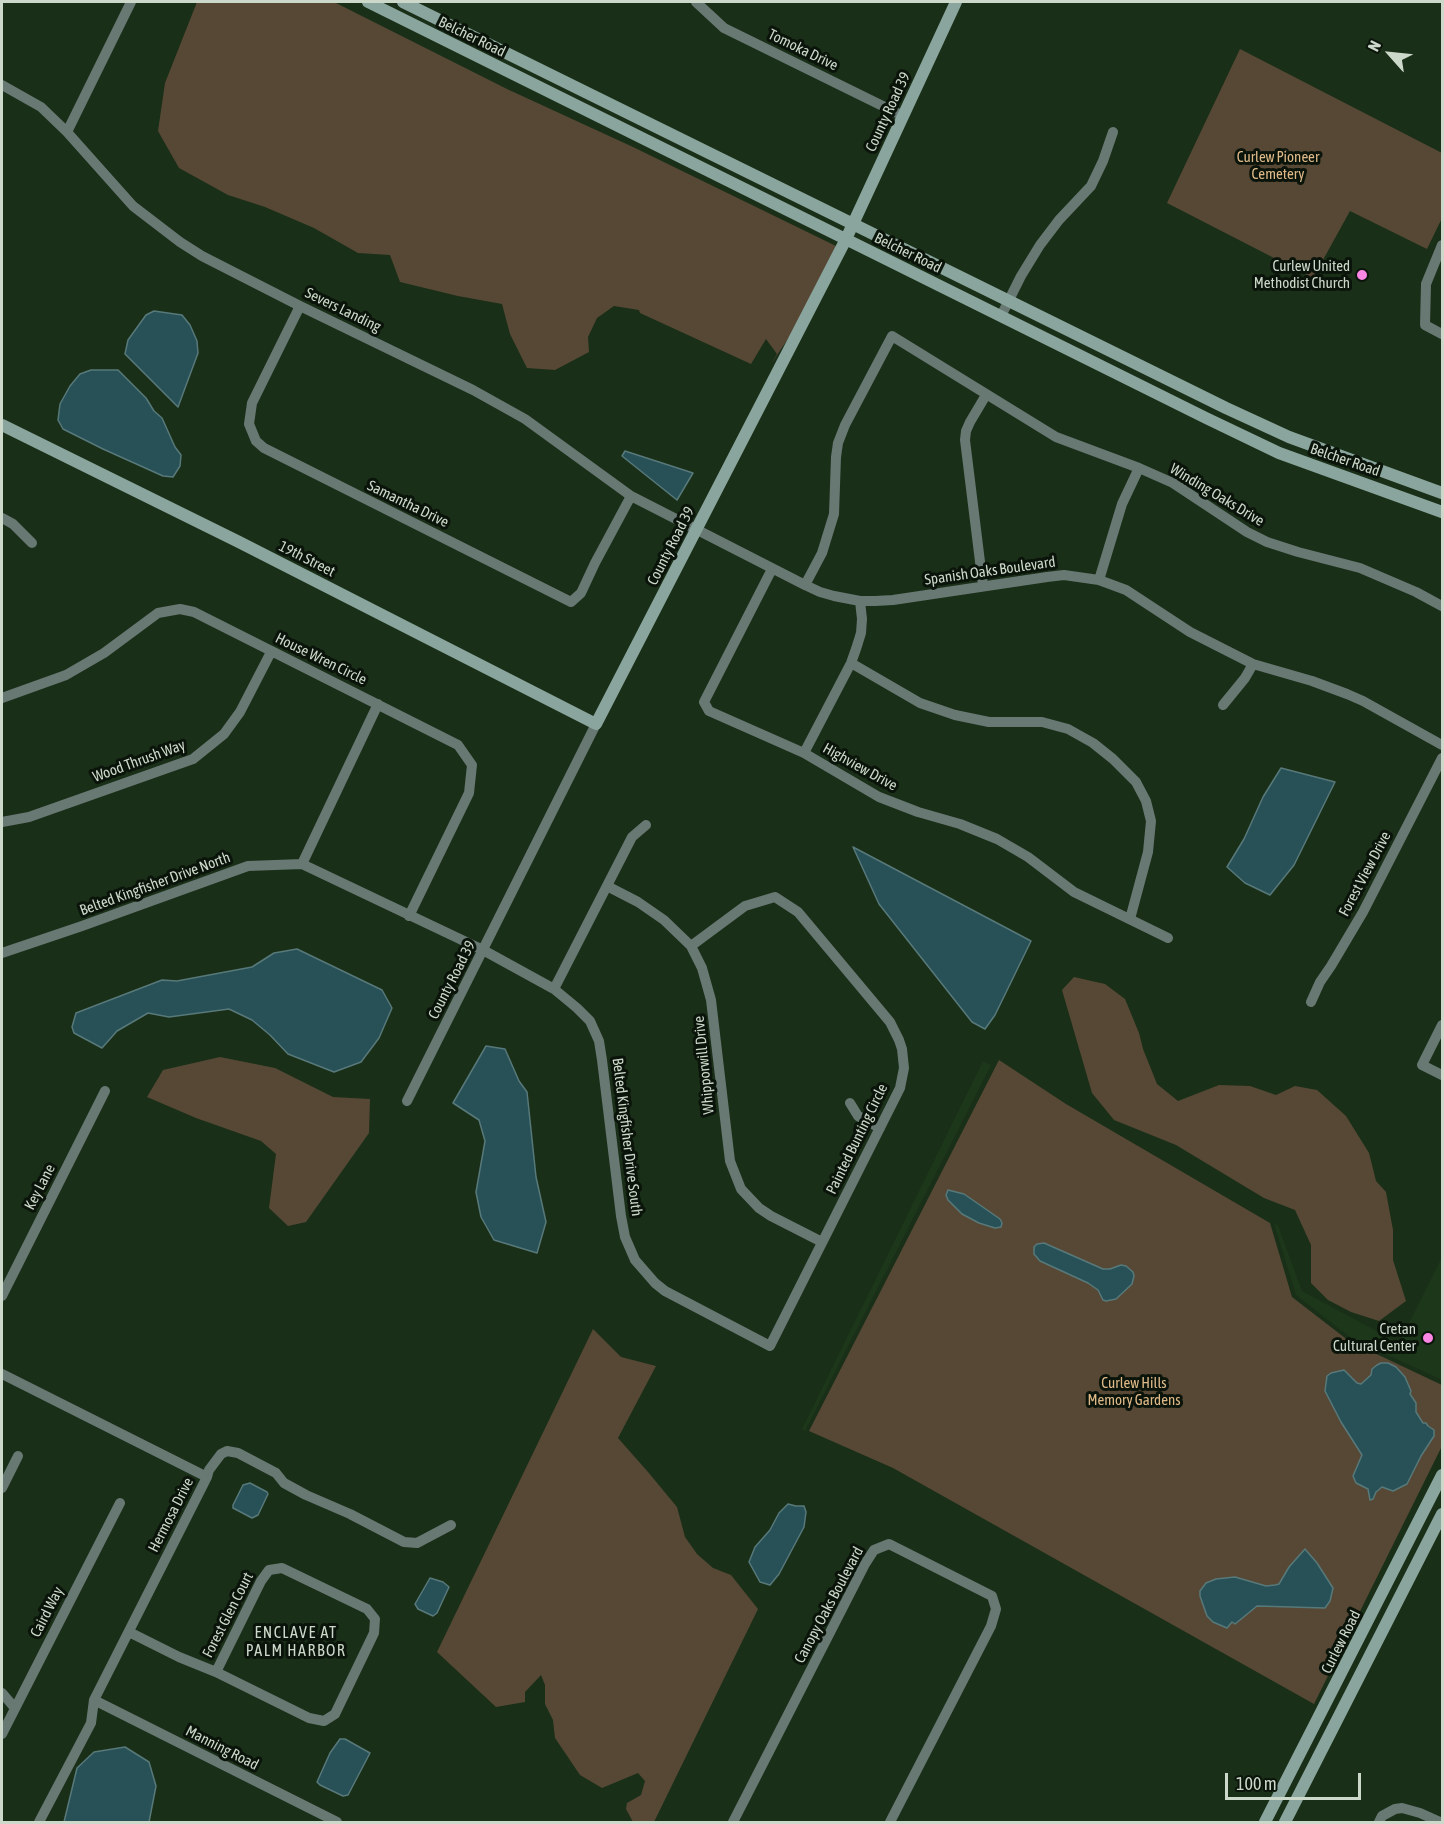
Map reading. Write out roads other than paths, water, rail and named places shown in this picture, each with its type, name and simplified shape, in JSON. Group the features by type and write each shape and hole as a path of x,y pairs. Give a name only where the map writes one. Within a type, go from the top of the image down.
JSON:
{"main road":[{"name":"Belcher Road","path":"368,2 1279,453 1443,512"},
{"name":"Belcher Road","path":"403,2 1289,437 1443,493"},
{"name":"County Road 39","path":"596,724 846,239 956,2"},
{"name":"19th Street","path":"2,425 239,542 596,724"},
{"name":"Curlew Road","path":"1265,1822 1443,1475"},
{"path":"1286,1822 1443,1514"},
{"path":"1274,1822 1280,1812 1280,1794"}],"street":[{"path":"67,132 131,2"},
{"name":"Tomoka Drive","path":"696,2 724,28 903,116"},
{"name":"Severs Landing","path":"2,85 41,107 67,132 133,206 180,242 202,256 473,390 525,419 631,496 697,531"},
{"path":"1000,316 1040,245 1059,220 1091,186 1113,132"},
{"path":"1443,245 1426,284 1425,325 1443,334"},
{"name":"Samantha Drive","path":"300,306 252,403 249,424 256,441 264,448 571,602 581,593 631,496"},
{"name":"Winding Oaks Drive","path":"805,585 822,553 834,514 838,444 845,425 892,336 1056,437 1173,483 1247,532 1267,542 1360,568 1443,606"},
{"path":"983,586 965,440 969,422 986,395"},
{"path":"1099,580 1122,504 1139,468"},
{"path":"2,518 14,525 33,543"},
{"name":"Spanish Oaks Boulevard","path":"697,531 820,592 860,601 893,600 1064,575 1099,580 1126,590 1190,632 1253,664 1347,694 1443,745"},
{"name":"Highview Drive","path":"772,569 704,702 709,711 804,753 879,796 997,839 1028,858 1074,892 1168,938"},
{"path":"804,753 850,663 861,633 860,601"},
{"name":"House Wren Circle","path":"2,698 66,675 104,653 158,614 174,609 194,612 458,745 472,765 469,793 409,916"},
{"name":"Wood Thrush Way","path":"2,822 29,817 193,759 224,734 240,712 271,652"},
{"path":"850,663 920,703 955,716 989,722 1042,722 1068,729 1093,743 1113,759 1136,782 1146,801 1151,821 1148,852 1130,919"},
{"path":"1223,705 1245,678 1253,664"},
{"path":"302,864 378,704"},
{"name":"County Road 39","path":"407,1101 596,724"},
{"name":"Forest View Drive","path":"1311,1002 1320,982 1363,912 1443,758"},
{"path":"554,989 632,837 646,825"},
{"name":"Belted Kingfisher Drive North","path":"2,953 248,866 302,864 483,950"},
{"name":"Whipporwill Drive","path":"607,886 651,910 664,920 692,946 702,968 711,1000 730,1161 741,1189 759,1208 771,1216 822,1242"},
{"name":"Painted Bunting Circle","path":"692,946 746,906 775,897 798,912 890,1022 899,1040 904,1068 900,1088 770,1346"},
{"name":"Belted Kingfisher Drive South","path":"483,950 554,989 590,1021 599,1041 621,1216 625,1237 635,1260 665,1291 770,1346"},
{"path":"1443,1025 1422,1065 1443,1075"},
{"name":"Key Lane","path":"2,1296 105,1091"},
{"path":"850,1103 858,1116 880,1128"},
{"path":"2,1374 207,1477"},
{"name":"Hermosa Drive","path":"39,1822 91,1723 94,1700 209,1470 221,1454 227,1451 238,1453 276,1473 284,1483 404,1542 417,1543 451,1525"},
{"path":"2,1488 18,1456"},
{"name":"Caird Way","path":"2,1734 120,1503"},
{"name":"Canopy Oaks Boulevard","path":"733,1822 865,1564 874,1550 889,1544 992,1596 996,1609 991,1626 890,1822"},
{"name":"Forest Glen Court","path":"129,1632 309,1718 324,1721 334,1714 340,1704 374,1633 375,1619 367,1609 282,1568 269,1570 261,1581 216,1672"},
{"path":"2,1693 14,1707"},
{"name":"Manning Road","path":"94,1700 337,1822"},
{"path":"1379,1822 1382,1816 1402,1808 1440,1822"}],"water":[{"path":"154,311 182,315 190,325 197,341 198,353 178,407 125,354 128,340 146,315"},
{"path":"91,370 118,370 162,418 181,455 180,466 173,477 163,476 63,429 58,420 60,404 80,374"},
{"path":"625,451 693,473 677,500 622,456"},
{"path":"1281,768 1335,782 1294,865 1270,895 1245,883 1227,867 1244,839 1263,797"},
{"path":"853,847 1031,941 995,1015 985,1029 972,1022 879,904"},
{"path":"297,949 382,990 392,1008 379,1038 361,1062 334,1072 288,1054 252,1020 229,1009 169,1017 148,1013 117,1031 102,1048 74,1033 72,1027 76,1013 162,980 177,981 252,967 274,953"},
{"path":"486,1046 505,1049 519,1081 527,1092 536,1177 546,1222 537,1253 494,1240 481,1217 476,1192 485,1141 479,1120 453,1103"},
{"path":"948,1190 964,1194 1000,1219 1001,1227 995,1228 979,1223 962,1214 948,1200 946,1195"},
{"path":"1044,1243 1103,1269 1126,1266 1133,1272 1132,1284 1116,1299 1103,1300 1098,1290 1088,1283 1040,1261 1034,1254 1034,1247"},
{"path":"1381,1363 1388,1363 1396,1367 1405,1377 1411,1391 1410,1394 1416,1403 1416,1412 1423,1423 1434,1430 1434,1436 1407,1484 1393,1491 1382,1487 1370,1500 1368,1489 1356,1483 1353,1476 1362,1455 1325,1391 1327,1376 1331,1373 1344,1370 1361,1384 1371,1375 1372,1369"},
{"path":"250,1483 268,1494 258,1515 252,1518 233,1508 243,1485"},
{"path":"788,1504 804,1506 806,1512 804,1527 779,1574 770,1585 760,1582 749,1562 755,1547"},
{"path":"1305,1549 1333,1588 1330,1601 1325,1608 1257,1606 1235,1624 1232,1622 1227,1628 1213,1622 1207,1616 1200,1596 1200,1591 1206,1583 1216,1579 1235,1577 1266,1586 1279,1584 1289,1567"},
{"path":"430,1578 443,1582 449,1587 437,1613 433,1616 418,1609 415,1604"},
{"path":"340,1739 345,1739 370,1753 348,1795 343,1796 317,1782 330,1753"},
{"path":"125,1747 149,1762 156,1786 149,1822 64,1822 77,1768 94,1752"}],"place":[{"name":"Curlew United Methodist Church","path":"1362,275"},
{"name":"Cretan Cultural Center","path":"1428,1338"}],"district":[{"name":"ENCLAVE AT PALM HARBOR","path":"296,1642"}],"park label":[{"name":"Curlew Pioneer Cemetery","path":"1278,166"},
{"name":"Curlew Hills Memory Gardens","path":"1134,1392"}]}
